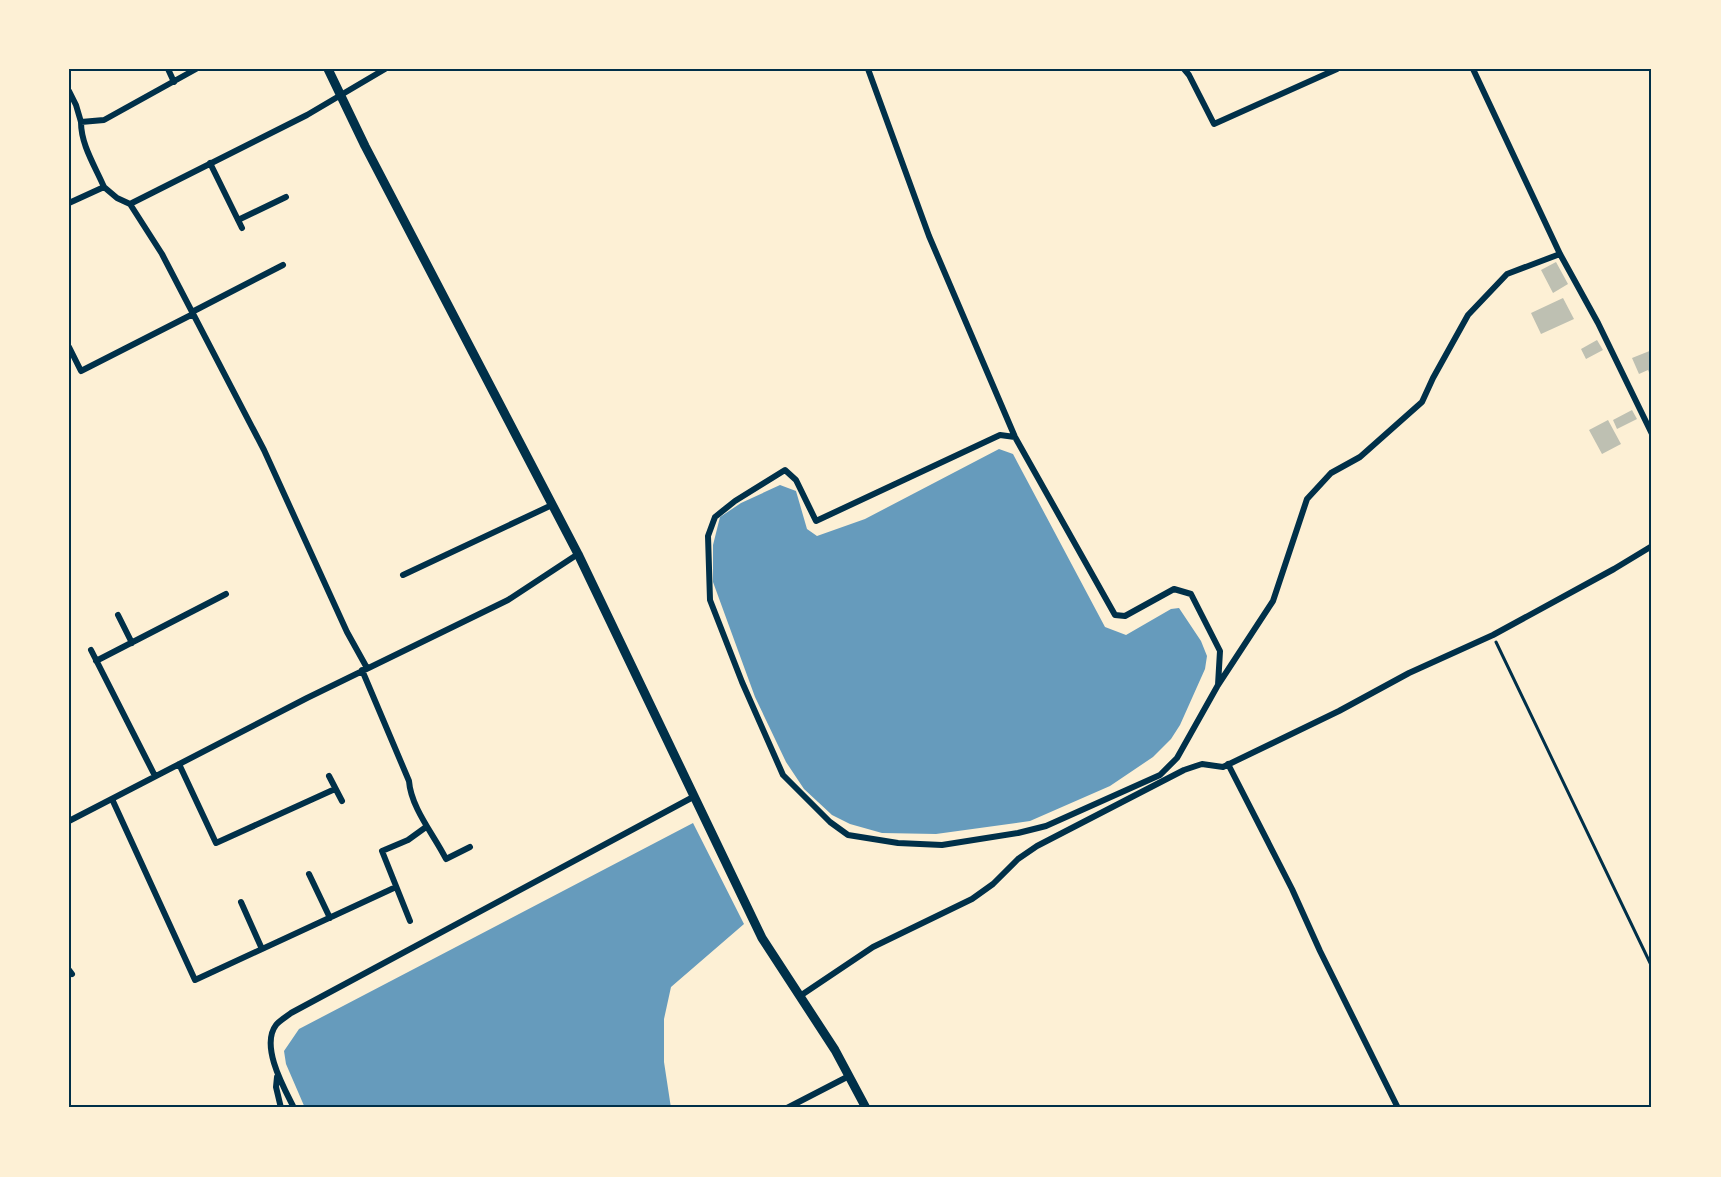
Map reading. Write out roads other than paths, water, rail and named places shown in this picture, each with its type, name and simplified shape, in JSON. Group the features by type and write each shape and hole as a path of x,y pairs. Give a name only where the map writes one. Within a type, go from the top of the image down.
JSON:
{"street":[{"path":"168,69 174,82"},
{"path":"81,122 104,120 196,69"},
{"path":"328,69 578,554 762,938 835,1050 866,1108"},
{"path":"130,204 341,96 385,69"},
{"path":"868,69 929,236 1015,437 1115,615 1125,616 1174,589 1191,594 1221,651 1218,686"},
{"path":"1184,69 1190,75 1214,124 1337,69"},
{"path":"1473,69 1560,254 1598,323 1652,434"},
{"path":"69,91 76,105 87,149 104,187 117,198 130,204 162,254 264,450 365,669 409,781 410,793 426,827 435,837 446,859 470,847"},
{"path":"210,163 242,228"},
{"path":"69,203 104,187"},
{"path":"238,220 286,197"},
{"path":"1015,437 1000,435 816,521 796,480 785,470 714,517 708,536 710,600 742,682 783,775 830,822 848,835 898,843 942,845 1018,833 1046,826 1160,775 1176,758 1218,686 1273,602 1307,499 1331,473 1360,458 1422,402 1468,315 1507,274 1560,254"},
{"path":"69,347 81,371 283,266"},
{"path":"403,575 552,505"},
{"path":"800,996 873,947 972,899 993,884 1018,859 1037,846 1184,770 1202,764 1223,767 1339,711 1409,673 1493,635 1652,546"},
{"path":"69,820 365,669 508,600 578,554"},
{"path":"96,661 226,594"},
{"path":"117,615 132,643"},
{"path":"91,650 155,776"},
{"path":"179,764 216,843 335,789"},
{"path":"1228,764 1292,889 1320,951 1398,1108"},
{"path":"329,776 342,801"},
{"path":"294,1108 278,1076 271,1053 271,1037 275,1026 291,1013 695,796"},
{"path":"112,799 195,980 396,888"},
{"path":"410,921 382,851 408,840 426,827"},
{"path":"309,874 330,918"},
{"path":"241,902 262,949"},
{"path":"278,1076 276,1086 281,1108"},
{"path":"790,1107 849,1076"}],"water":[{"path":"999,449 1013,454 1105,627 1126,635 1171,609 1179,608 1201,641 1207,656 1205,669 1180,725 1171,739 1153,757 1110,786 1030,821 936,834 882,833 850,824 832,815 804,789 786,762 755,697 713,582 713,545 720,517 741,503 780,485 796,491 807,529 817,536 865,519"},
{"path":"693,823 744,924 671,987 664,1019 664,1062 671,1108 305,1108 286,1064 284,1051 299,1029"}]}
